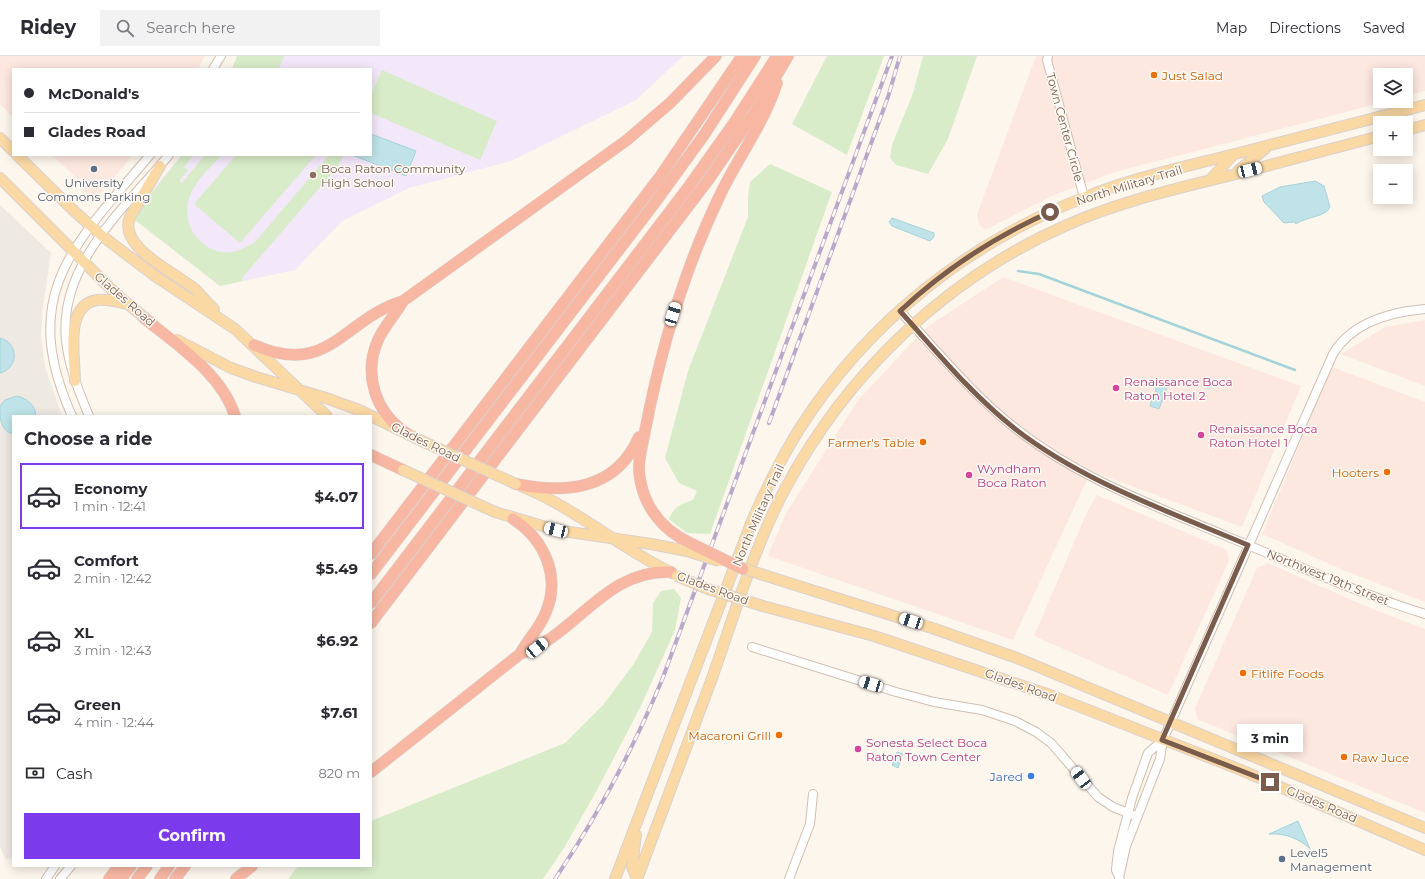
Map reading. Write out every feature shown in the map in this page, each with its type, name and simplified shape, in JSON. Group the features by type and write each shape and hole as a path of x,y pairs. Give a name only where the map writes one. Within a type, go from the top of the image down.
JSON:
{"highway":[{"path":"254,345 269,352 286,355 302,355 315,352 334,343 386,306 403,301 627,140 670,103 716,56"},
{"path":"372,553 659,178 742,56"},
{"path":"372,573 654,204 704,135 756,56"},
{"path":"743,569 688,547 662,524 648,504 643,492 640,478 639,458 648,412 669,328 687,272 721,192 769,107 783,57"},
{"path":"372,602 687,189 783,57"},
{"path":"372,622 696,197 752,117 783,57"},
{"path":"403,301 378,341 373,357 372,374 374,391 383,411 390,421 406,432"},
{"path":"144,318 214,377 228,397 235,415"},
{"path":"516,484 552,490 567,489 582,487 604,478 620,465 631,452 639,438 648,412"},
{"path":"372,455 403,470"},
{"path":"513,519 528,529 539,542 546,556 551,579 550,595 546,613 520,654"},
{"path":"372,771 520,654 537,648 624,582 646,574 674,574"},
{"path":"109,879 118,867"},
{"path":"121,879 130,867"},
{"path":"137,879 146,867"},
{"path":"160,879 169,867"},
{"path":"175,879 184,867"},
{"path":"236,879 251,867"}],"main road":[{"name":"North Military Trail","path":"615,879 752,521 771,479 799,429 823,394 855,354 900,311 940,277 978,251 1038,217 1084,197 1143,178 1425,105"},
{"path":"1413,128 1425,125"},
{"path":"0,138 12,150"},
{"name":"North Military Trail","path":"637,879 688,745 767,527 785,489 814,440 838,407 870,367 912,324 976,275 1049,233 1115,207 1210,180 1373,138"},
{"path":"1235,174 1269,146"},
{"path":"1210,180 1233,155"},
{"name":"Glades Road","path":"18,156 101,235 155,276 224,321 254,345 326,415"},
{"path":"160,166 132,211 128,222 129,233 136,244 150,258 195,290 224,321"},
{"name":"Glades Road","path":"0,178 127,304 144,318 177,340 218,362 256,377 359,410 370,415"},
{"path":"76,381 74,331 78,313 85,305 95,300 127,304"},
{"name":"Glades Road","path":"372,416 424,442 546,497 574,512 613,538 674,574 708,589 763,606 874,636 969,666 1050,695 1241,770 1425,850"},
{"name":"Glades Road","path":"372,450 403,470 513,519 556,530 688,547"},
{"name":"Glades Road","path":"743,569 983,645 1081,683 1425,828"},
{"path":"637,879 632,867 640,813"}],"street":[{"path":"214,68 223,56"},
{"path":"220,68 223,56"},
{"name":"Town Center Circle","path":"1048,56 1047,60 1084,197"},
{"path":"72,415 55,372 50,331 55,291 62,269 90,226 149,156"},
{"path":"90,415 76,381 67,350 66,323 72,290 84,262 101,235 168,156"},
{"path":"1120,878 1126,846 1160,759 1162,740 1325,370 1338,345 1361,327 1383,316 1425,309"},
{"name":"Northwest 19th Street","path":"900,311 987,405 1014,428 1051,454 1084,474 1248,545 1376,598 1425,614"},
{"path":"752,647 910,696 982,710 1016,721 1036,732 1051,743 1098,797 1130,814"},
{"path":"1120,878 1116,870 1117,858 1148,753 1162,740"},
{"path":"789,879 810,824 813,794"},
{"path":"46,879 54,867"},
{"path":"60,879 70,867"}],"shaded area":[{"path":"0,56 205,56 199,68 12,68 12,116 0,104"},
{"name":"Boca Raton Community High School","path":"237,56 683,56 636,100 511,161 409,188 342,221 295,270 220,286 135,220 145,198 181,156 372,156 372,68 232,68"},
{"path":"1036,56 1425,56 1425,91 1413,94 1413,68 1373,68 1373,105 1115,172 1054,195 985,230 979,225 977,214"},
{"name":"University Commons Parking","path":"53,156 132,156 103,191 96,195 89,195 82,190 82,183"},
{"path":"0,205 51,253 42,314 41,337 45,367 62,415 12,415 12,857 6,860 0,847"},
{"path":"1003,277 1301,386 1242,527 1091,471 1013,640 768,556 786,513 858,400 927,327"},
{"path":"1425,320 1425,386 1341,354 1385,327"},
{"path":"1332,367 1425,402 1425,602 1343,570 1262,534"},
{"path":"1097,495 1227,550 1229,561 1168,695 1034,636 1087,512"},
{"path":"1268,563 1375,610 1425,629 1425,813 1197,719 1195,708 1257,568"}],"green space":[{"path":"237,56 284,56 279,68 232,68"},
{"path":"827,56 884,56 847,155 792,124"},
{"path":"923,56 977,56 948,139 928,174 896,165 890,158 892,145 913,93"},
{"path":"382,70 497,121 480,160 372,113 372,93"},
{"path":"181,156 193,156 184,167 188,170 179,181 182,183 204,156 221,156 197,183 191,193 187,212 192,230 203,244 221,252 239,250 255,242 328,156 343,156 336,169 242,278 243,281 220,286 135,220 145,201"},
{"path":"235,156 315,156 240,243 194,204"},
{"path":"770,164 832,192 710,534 687,533 669,519 673,511 678,506 693,500 697,491 679,483 665,458 688,371 748,217 750,182"},
{"path":"674,589 681,598 675,630 640,708 596,792 564,848 543,879 288,879 297,867 372,867 372,821 565,743 603,705 633,665 652,632 653,603 661,591"}],"water":[{"path":"372,134 416,151 406,176 355,156 372,156"},
{"path":"1315,181 1324,186 1330,207 1320,215 1296,224 1295,222 1284,223 1264,202 1262,196 1280,187"},
{"path":"892,218 934,233 934,237 930,241 892,226 889,222"},
{"path":"0,338 11,345 14,356 11,366 0,373"},
{"path":"1158,381 1168,385 1159,409 1150,406 1153,396 1155,397 1157,392 1155,391"},
{"path":"17,396 24,399 30,403 36,415 12,415 12,434 5,430 1,420 0,406 5,400"},
{"path":"897,752 903,754 898,768 892,765"},
{"path":"1298,821 1310,849 1306,845 1291,837 1280,834 1269,834"}],"waterway":[{"path":"1018,271 1039,274 1295,370"}],"railway":[{"path":"555,879 600,807 639,731 662,680 892,56"},
{"path":"769,423 888,97 900,56"}],"place":[{"name":"Just Salad","path":"1154,75"},
{"name":"University Commons Parking","path":"94,169"},
{"name":"Boca Raton Community High School","path":"313,175"},
{"name":"Renaissance Boca Raton Hotel 2","path":"1116,388"},
{"name":"Renaissance Boca Raton Hotel 1","path":"1201,435"},
{"name":"Farmer's Table","path":"923,442"},
{"name":"Hooters","path":"1387,472"},
{"name":"Wyndham Boca Raton","path":"969,475"},
{"name":"Fitlife Foods","path":"1243,673"},
{"name":"Macaroni Grill","path":"779,735"},
{"name":"Sonesta Select Boca Raton Town Center","path":"858,749"},
{"name":"Raw Juce","path":"1344,757"},
{"name":"Jared","path":"1031,776"},
{"name":"Level5 Management","path":"1282,859"}],"route":[{"path":"1050,212 995,240 963,261 918,294 900,311 987,405 1014,428 1051,454 1074,468 1129,495 1248,545 1162,740 1270,782"}]}
